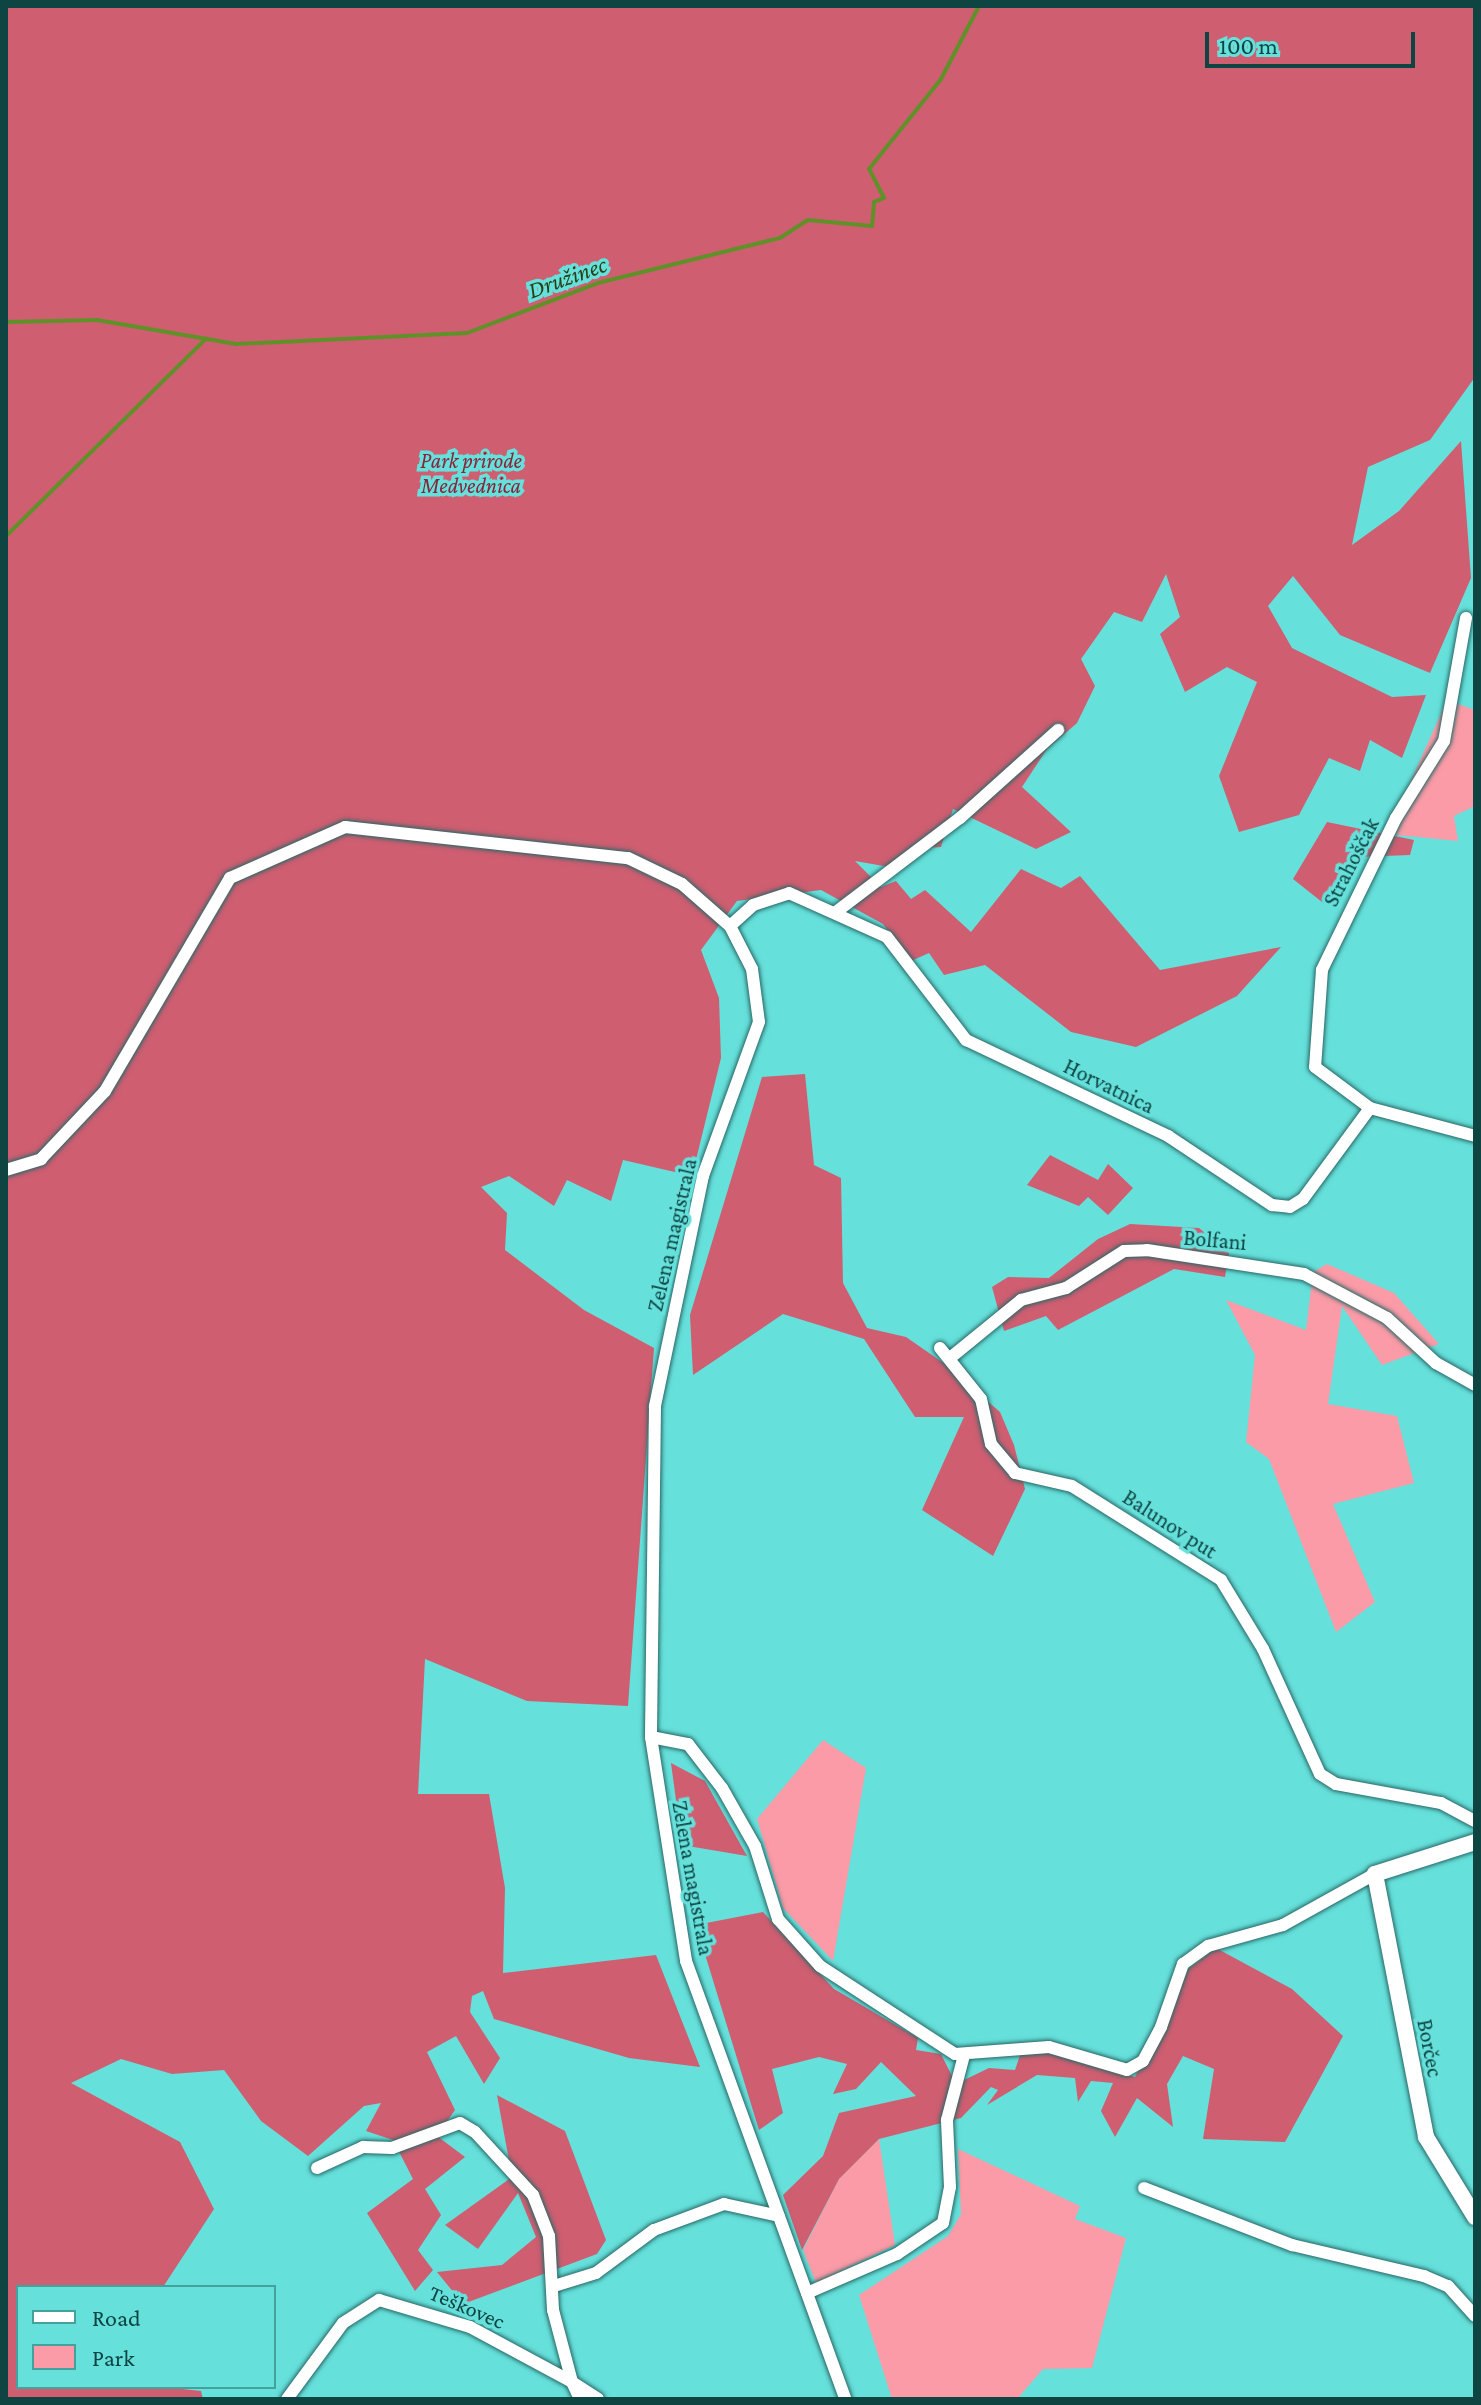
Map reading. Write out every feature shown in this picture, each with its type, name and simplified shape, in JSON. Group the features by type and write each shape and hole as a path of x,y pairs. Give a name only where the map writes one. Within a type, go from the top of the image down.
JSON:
{"street":[{"name":"Strahoščak","path":"1370,1108 1315,1067 1322,970 1396,818 1444,741 1466,618"},
{"path":"836,912 960,818 1058,730"},
{"name":"Zelena magistrala","path":"6,1170 41,1159 105,1091 230,878 345,827 628,858 682,884 730,926 752,969 759,1022 703,1176 655,1406 651,1737 686,1961 845,2399"},
{"name":"Horvatnica","path":"730,926 778,895 806,897 887,937 966,1040 1168,1136 1272,1205 1290,1207 1303,1199 1370,1108"},
{"path":"1370,1108 1475,1136"},
{"name":"Bolfani","path":"950,1358 1021,1300 1066,1288 1124,1251 1147,1250 1304,1274 1387,1318 1436,1363 1475,1385"},
{"name":"Balunov put","path":"940,1348 981,1399 991,1444 1015,1473 1072,1486 1221,1580 1263,1649 1320,1774 1336,1784 1441,1803 1475,1821"},
{"path":"651,1737 688,1744 722,1788 755,1846 778,1919 820,1966 964,2055 1049,2047 1127,2070 1143,2061 1161,2027 1183,1964 1208,1946 1283,1925 1375,1874 1475,1842"},
{"name":"Borčec","path":"1375,1874 1426,2137 1475,2217"},
{"path":"807,2293 897,2254 943,2223 950,2187 947,2120 964,2055"},
{"path":"317,2168 363,2147 392,2148 460,2123 533,2195 549,2236 554,2286 572,2382 580,2399"},
{"path":"1144,2188 1292,2245 1424,2276 1448,2286 1475,2316"},
{"path":"554,2286 578,2282 654,2230 724,2204 779,2216"},
{"name":"Teškovec","path":"287,2399 343,2323 379,2300 435,2311 572,2382 598,2399"}],"green space":[{"name":"Park prirode Medvednica","path":"6,6 1475,6 1475,377 1430,440 1368,467 1352,545 1399,511 1461,441 1471,578 1430,673 1340,635 1293,576 1268,606 1292,648 1392,697 1426,695 1402,758 1370,740 1360,771 1329,758 1299,815 1239,832 1219,776 1257,682 1227,667 1185,692 1160,634 1180,617 1166,574 1142,622 1114,612 1081,659 1095,686 1077,723 1047,749 1022,787 1071,832 1036,849 953,809 941,847 923,848 901,869 855,861 881,887 896,881 911,899 925,890 971,932 1021,869 1061,888 1080,876 1160,970 1281,947 1237,996 1136,1047 1071,1032 985,965 944,975 929,953 911,961 883,924 821,890 737,901 701,950 719,998 721,1058 692,1176 623,1160 611,1201 567,1180 554,1206 509,1176 481,1187 507,1213 505,1250 584,1310 654,1348 628,1706 527,1701 425,1659 418,1794 489,1794 505,1888 503,1973 656,1955 700,2067 629,2058 494,2019 483,1991 472,1996 470,2012 500,2058 484,2084 456,2036 427,2052 455,2110 437,2136 465,2157 425,2189 441,2215 418,2250 433,2270 415,2291 367,2213 413,2179 393,2140 366,2131 381,2103 364,2106 308,2156 261,2121 224,2070 172,2074 121,2059 71,2083 180,2142 214,2209 164,2285 16,2285 16,2389 182,2389 201,2391 203,2399 6,2399"},
{"path":"1447,700 1475,710 1475,806 1454,816 1458,841 1387,834"},
{"path":"1327,822 1414,840 1410,855 1357,857 1327,906 1293,879"},
{"path":"805,1074 814,1165 841,1178 843,1283 867,1328 906,1337 945,1364 1000,1412 1014,1445 1025,1489 993,1556 922,1510 964,1417 915,1417 864,1339 783,1314 693,1375 690,1315 762,1077"},
{"path":"1050,1155 1098,1180 1108,1164 1133,1188 1108,1215 1088,1197 1079,1206 1027,1185"},
{"path":"1130,1224 1199,1228 1229,1253 1225,1277 1174,1269 1058,1330 1046,1316 1004,1331 992,1287 1008,1277 1049,1278 1098,1239"},
{"path":"1327,1264 1394,1293 1439,1344 1382,1365 1342,1306 1328,1404 1397,1416 1414,1483 1333,1504 1375,1602 1336,1632 1269,1459 1246,1442 1255,1355 1226,1300 1306,1330 1313,1272"},
{"path":"823,1740 866,1768 833,1961 783,1908 757,1819"},
{"path":"671,1763 705,1781 747,1856 682,1845"},
{"path":"763,1912 834,1989 918,2038 916,2050 941,2054 956,2084 989,2068 1015,2070 1020,2055 1050,2053 1135,2077 1188,1969 1216,1948 1292,1989 1343,2036 1285,2142 1203,2139 1214,2069 1183,2056 1167,2084 1173,2127 1137,2098 1115,2137 1101,2111 1113,2083 1091,2081 1078,2102 1075,2078 1037,2075 987,2105 998,2090 991,2087 961,2118 879,2139 839,2179 802,2250 783,2195 823,2156 839,2113 916,2096 881,2062 856,2089 833,2094 847,2064 819,2057 772,2069 783,2113 759,2130 696,1925"},
{"path":"497,2095 565,2131 606,2240 597,2254 463,2304 437,2272 502,2265 536,2237 518,2193 478,2249 445,2225 512,2177"},
{"path":"879,2139 895,2245 816,2283 803,2250 839,2179"},
{"path":"958,2149 1080,2206 1075,2219 1126,2238 1092,2368 1043,2369 1017,2399 892,2399 859,2295 948,2236 961,2214"}],"waterway":[{"name":"Družinec","path":"6,322 97,320 236,344 467,333 598,283 780,238 808,220 872,226 874,202 884,198 869,169 941,79 979,6"},
{"path":"6,536 206,339"}]}
